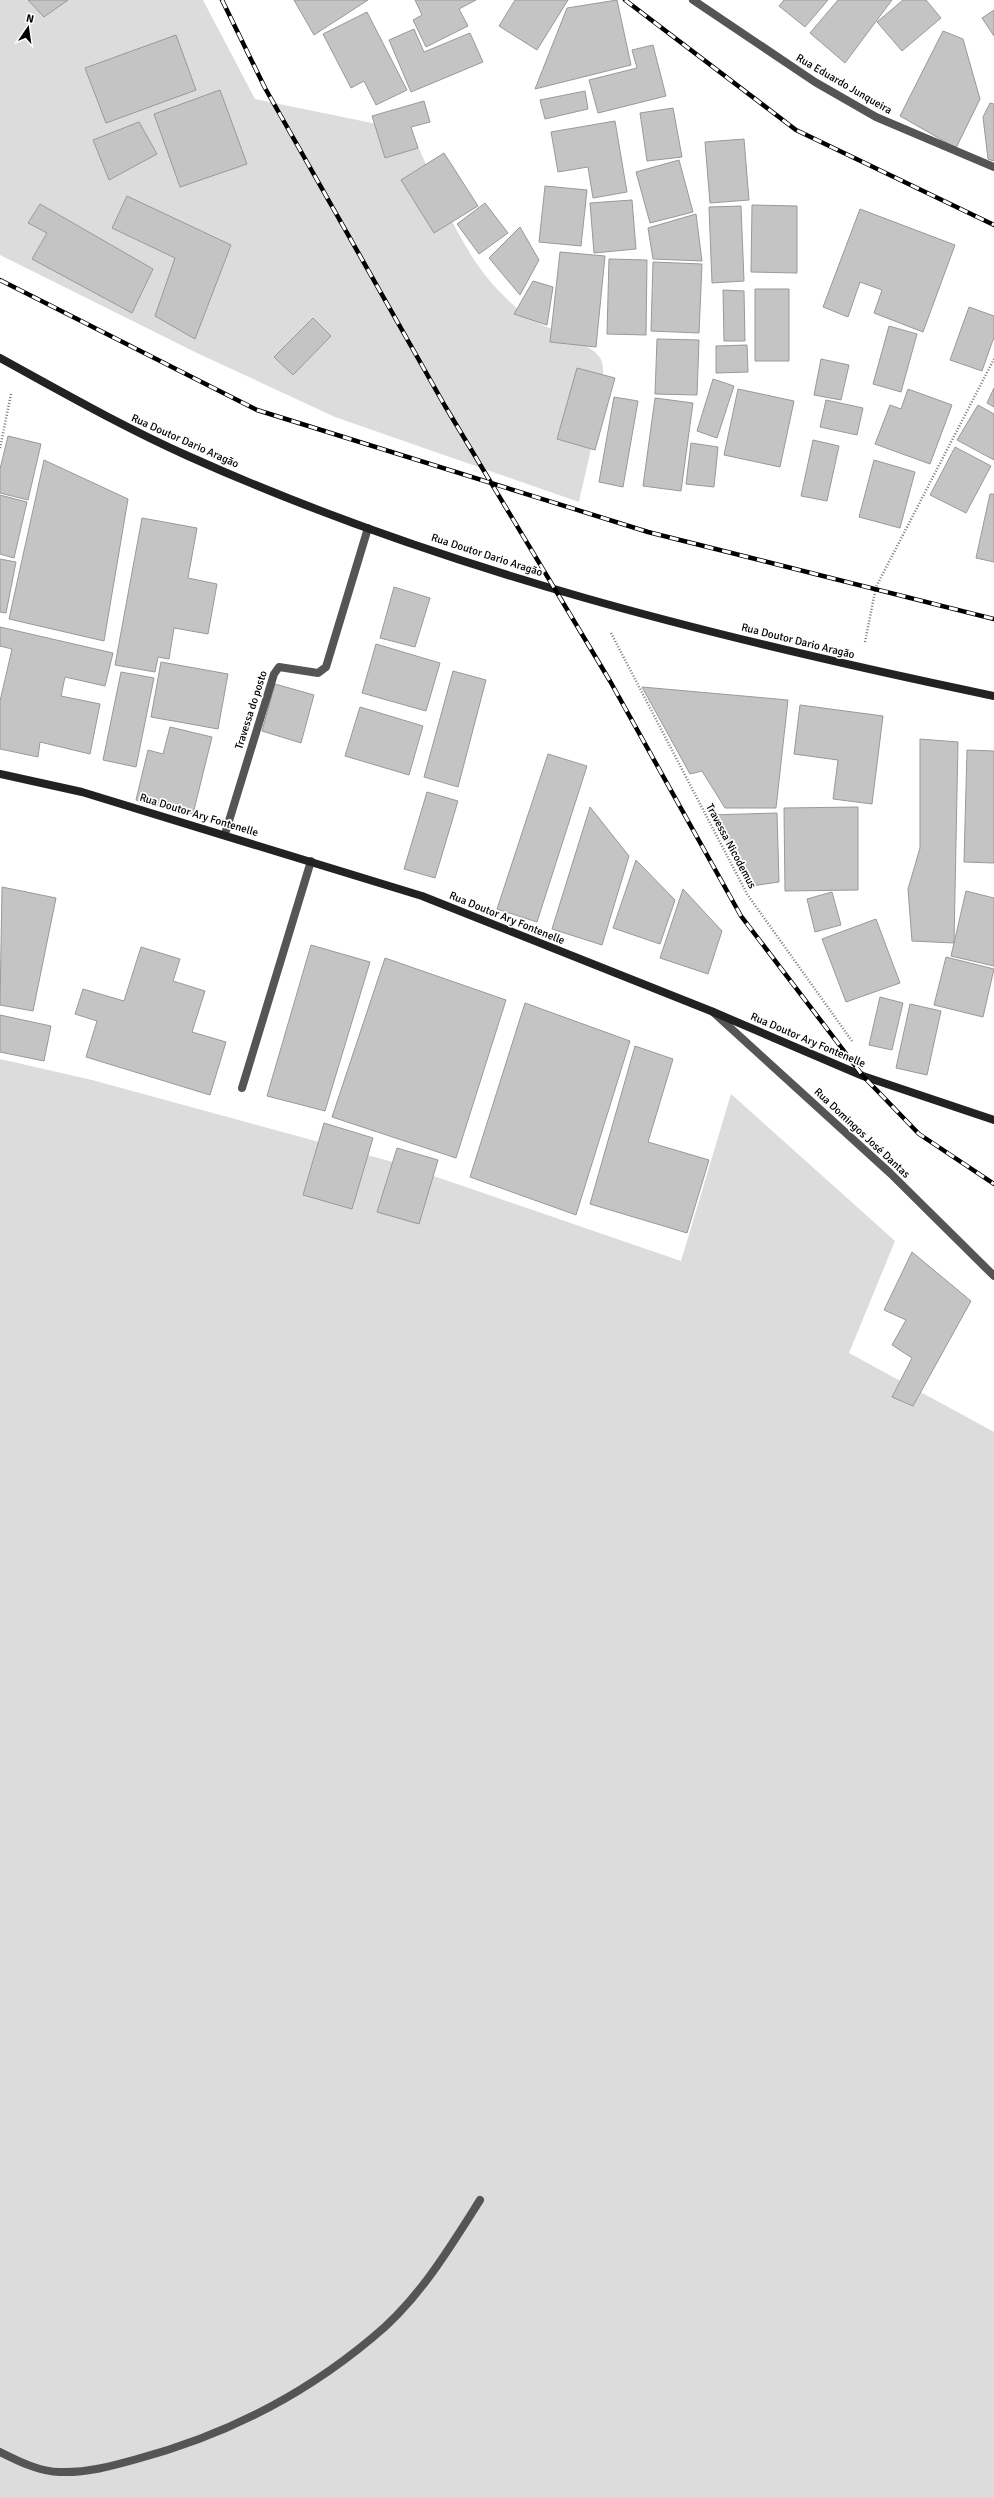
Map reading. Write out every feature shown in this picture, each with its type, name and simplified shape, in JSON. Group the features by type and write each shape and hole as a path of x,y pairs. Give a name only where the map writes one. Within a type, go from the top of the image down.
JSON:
{"main road":[{"name":"Rua Doutor Dario Aragão","path":"0,358 96,412 188,457 368,528 594,601 860,668 994,696"},
{"name":"Rua Doutor Ary Fontenelle","path":"0,774 82,792 225,834 422,896 711,1010 863,1076 994,1120"}],"street":[{"name":"Rua Eduardo Junqueira","path":"693,0 815,82 876,117 994,167"},
{"name":"Travessa do posto","path":"225,834 274,674 277,669 283,667 314,673 320,673 326,668 368,528"},
{"path":"242,1088 311,861"},
{"name":"Rua Domingos José Dantas","path":"711,1010 890,1173 994,1276"},
{"path":"0,2452 21,2463 59,2472 96,2470 206,2438 270,2408 373,2338 412,2299 448,2250 480,2200"}],"path":[{"path":"860,668 876,588 994,359"},
{"path":"0,448 16,367"},
{"name":"Travessa Nicodemus","path":"594,601 747,894 853,1043"}],"shaded area":[{"path":"0,0 203,0 255,99 411,131 441,198 463,242 476,263 491,282 525,315 538,323 582,344 598,356 602,362 602,390 599,409 579,502 335,417 197,353 0,255"},
{"path":"0,1059 92,1080 393,1162 681,1261 731,1094 895,1241 849,1353 994,1432 994,2498 0,2498"}],"building":[{"path":"28,0 68,0 44,17"},
{"path":"294,0 368,0 314,35"},
{"path":"415,0 476,0 459,9 468,26 426,47 413,20 422,15"},
{"path":"515,0 568,0 537,50 499,26"},
{"path":"617,0 631,65 535,89 567,8"},
{"path":"784,0 828,0 805,27 779,6"},
{"path":"838,0 892,0 845,63 810,33"},
{"path":"903,0 926,0 941,18 902,51 877,22"},
{"path":"994,10 994,36 982,18"},
{"path":"367,12 407,90 376,105 364,81 351,88 323,34"},
{"path":"414,29 424,52 470,33 483,62 411,92 389,40"},
{"path":"943,31 963,39 980,99 956,148 900,116"},
{"path":"176,35 196,90 106,123 85,68"},
{"path":"653,45 666,96 598,113 589,80 637,68 632,50"},
{"path":"220,90 247,164 180,187 154,114"},
{"path":"585,91 588,109 545,119 540,100"},
{"path":"424,101 430,122 411,127 418,148 385,158 372,116"},
{"path":"990,103 994,104 994,161 988,159 983,117"},
{"path":"673,108 682,157 647,161 640,113"},
{"path":"615,121 627,192 593,198 588,167 558,172 551,132"},
{"path":"139,122 157,154 109,180 93,140"},
{"path":"744,139 749,200 710,203 705,142"},
{"path":"444,153 478,206 434,233 401,180"},
{"path":"679,160 693,212 650,223 636,172"},
{"path":"545,186 587,190 581,246 539,242"},
{"path":"127,196 231,245 195,339 155,316 175,258 112,228"},
{"path":"632,200 636,249 594,253 590,203"},
{"path":"485,203 508,233 479,254 457,224"},
{"path":"40,204 153,269 132,313 32,259 47,233 28,223"},
{"path":"752,205 797,206 797,273 751,272"},
{"path":"741,206 744,281 712,283 709,207"},
{"path":"860,209 955,245 923,332 874,313 882,290 860,282 848,317 823,307"},
{"path":"696,214 702,261 653,259 648,228"},
{"path":"520,227 539,260 520,295 489,258"},
{"path":"560,252 605,256 596,347 550,342"},
{"path":"609,259 647,260 646,335 607,334"},
{"path":"653,262 702,264 699,333 651,331"},
{"path":"533,281 553,287 547,325 514,314"},
{"path":"755,289 789,289 789,361 755,361"},
{"path":"723,290 744,291 745,341 724,341"},
{"path":"969,307 994,316 994,337 982,371 950,360"},
{"path":"313,318 331,336 293,375 274,357"},
{"path":"889,326 917,334 901,392 873,384"},
{"path":"657,339 699,340 697,395 655,394"},
{"path":"747,345 748,372 716,373 716,346"},
{"path":"821,359 849,365 841,400 814,395"},
{"path":"577,368 615,378 595,450 557,439"},
{"path":"713,379 734,386 717,438 697,431"},
{"path":"994,388 994,407 987,403"},
{"path":"738,389 794,401 780,467 724,455"},
{"path":"908,389 952,405 930,464 875,444 890,405 901,409"},
{"path":"614,397 638,401 623,487 599,482"},
{"path":"655,398 693,403 681,491 643,486"},
{"path":"826,400 863,408 857,435 820,427"},
{"path":"978,405 994,414 994,460 957,440"},
{"path":"8,436 41,444 28,500 0,493 0,469"},
{"path":"813,440 839,446 827,501 801,496"},
{"path":"691,443 718,447 714,487 686,484"},
{"path":"955,447 991,466 966,513 930,495"},
{"path":"44,460 128,499 104,641 9,619"},
{"path":"874,460 915,472 900,528 859,517"},
{"path":"990,494 994,494 994,562 976,558"},
{"path":"0,495 27,502 14,558 0,554"},
{"path":"142,518 197,528 188,578 217,584 208,634 174,628 169,659 158,657 155,672 115,665"},
{"path":"0,559 16,562 6,613 0,612"},
{"path":"394,587 430,598 415,647 380,638"},
{"path":"0,627 113,653 105,686 65,677 61,696 100,704 90,754 40,742 38,757 0,749 0,701 12,649 0,646"},
{"path":"376,644 440,663 426,711 362,693"},
{"path":"161,662 228,674 218,729 151,717"},
{"path":"453,671 486,680 458,787 424,777"},
{"path":"121,672 154,678 136,767 103,760"},
{"path":"275,684 314,695 301,743 262,731"},
{"path":"642,687 788,700 776,808 725,808 702,771 690,774"},
{"path":"800,705 883,716 872,804 833,799 838,760 794,754"},
{"path":"360,707 423,726 409,775 345,756"},
{"path":"170,727 212,737 193,814 136,800 148,750 163,754"},
{"path":"920,739 958,742 954,943 912,941 908,889 920,848"},
{"path":"967,750 994,751 994,863 964,862"},
{"path":"548,754 587,766 537,922 497,909"},
{"path":"427,792 458,801 435,878 404,869"},
{"path":"590,807 629,856 602,945 552,929"},
{"path":"858,807 858,890 785,891 784,808"},
{"path":"777,813 779,882 751,886 710,815"},
{"path":"636,860 675,900 660,944 613,928"},
{"path":"2,887 56,898 33,1011 0,1005"},
{"path":"683,889 722,931 708,974 660,958"},
{"path":"966,891 994,898 994,966 951,956"},
{"path":"832,892 841,925 815,932 807,899"},
{"path":"876,919 900,983 846,1002 822,939"},
{"path":"311,945 370,962 325,1111 267,1096"},
{"path":"141,947 180,959 173,981 205,991 192,1032 226,1042 210,1095 86,1057 97,1021 75,1014 83,989 124,1001"},
{"path":"946,957 994,969 983,1017 934,1005"},
{"path":"385,958 506,1000 456,1158 332,1117"},
{"path":"880,997 903,1003 892,1050 869,1045"},
{"path":"525,1003 630,1041 576,1215 470,1177"},
{"path":"910,1004 941,1011 927,1075 896,1068"},
{"path":"0,1015 51,1026 44,1061 0,1052"},
{"path":"635,1046 673,1059 648,1142 709,1160 687,1233 590,1204"},
{"path":"324,1123 373,1138 352,1209 303,1195"},
{"path":"397,1148 438,1160 419,1224 377,1212"},
{"path":"912,1252 971,1301 913,1406 892,1397 912,1358 892,1345 906,1320 884,1310"}],"railway":[{"path":"222,0 265,88 445,406 610,681 741,916 863,1076 919,1134 994,1184"},
{"path":"625,0 796,130 994,225"},
{"path":"0,280 257,410 648,532 994,619"}]}
